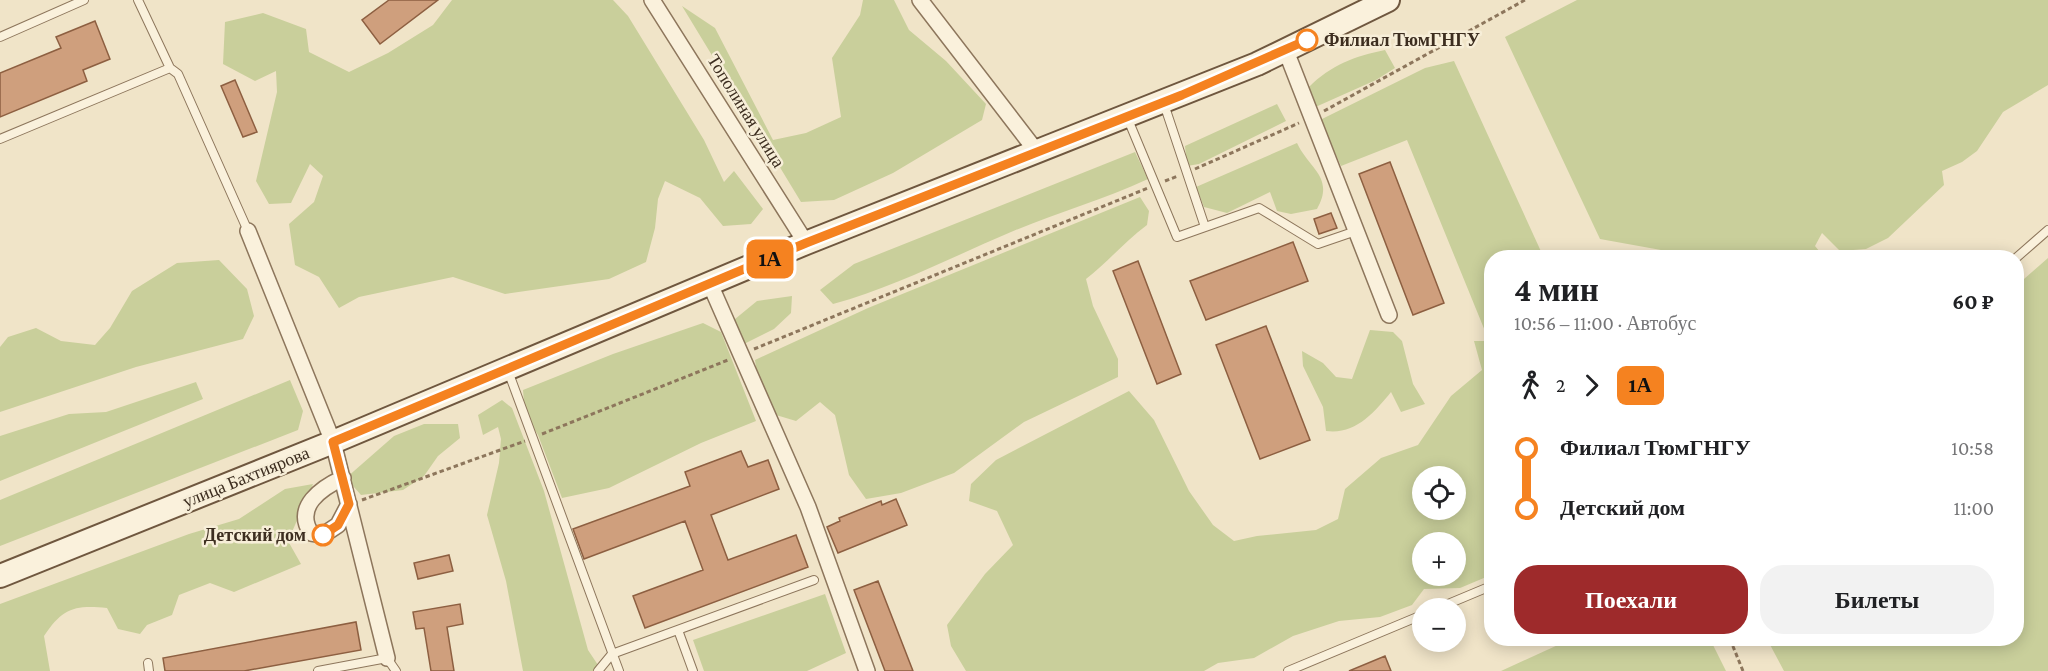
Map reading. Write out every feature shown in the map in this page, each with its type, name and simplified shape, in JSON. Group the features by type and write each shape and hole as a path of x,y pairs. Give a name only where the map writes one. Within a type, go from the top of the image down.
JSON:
{"main road":[{"name":"улица Бахтиярова","path":"0,576 333,442 806,243 1163,103 1286,51 1388,0"}],"street":[{"name":"Тополиная улица","path":"652,0 806,243"},
{"path":"920,0 1037,152"},
{"path":"1286,51 1389,315"},
{"path":"249,231 333,442 387,658"},
{"path":"710,284 808,507 867,671"},
{"path":"343,478 315,496 306,508 304,523 311,533 323,535 338,525 349,504"}],"lane":[{"path":"0,37 84,0"},
{"path":"138,0 170,68 178,74 249,231"},
{"path":"0,139 170,68"},
{"path":"1163,103 1205,226"},
{"path":"1127,116 1177,237 1259,208 1318,244 1356,231"},
{"path":"2024,251 2048,230"},
{"path":"507,369 619,671"},
{"path":"598,671 612,654 814,580"},
{"path":"1462,598 1484,589"},
{"path":"1288,671 1412,619"},
{"path":"678,630 693,671"},
{"path":"318,671 387,658 396,671"}],"path":[{"path":"349,504 532,438 1187,173 1312,118 1524,0"},
{"path":"1733,646 1743,671"}],"green space":[{"path":"452,0 613,0 628,16 704,140 724,182 734,171 763,209 751,224 723,226 700,198 665,181 658,199 655,228 646,262 609,279 505,294 453,277 359,297 339,308 319,277 295,265 289,224 314,202 323,176 310,164 291,203 269,204 256,181 277,92 276,71 255,81 223,64 225,22 263,13 306,29 309,52 349,72 388,53 433,25"},
{"path":"863,0 894,0 909,30 946,61 986,104 982,120 893,173 834,200 801,202 682,6 715,28 773,140 806,133 841,117 832,58 860,15"},
{"path":"1577,0 2048,0 2048,85 2003,112 1977,151 1962,162 1942,171 1944,185 1888,238 1866,249 1839,250 1822,233 1815,246 1818,250 1661,250 1600,239 1505,37"},
{"path":"1385,50 1395,68 1376,80 1311,109 1309,87 1317,79 1344,62"},
{"path":"1454,61 1540,250 1484,250 1484,329 1407,140 1341,166 1320,120 1425,68"},
{"path":"1277,104 1286,121 1199,164 1187,166 1185,146"},
{"path":"1297,143 1322,181 1322,198 1317,209 1291,214 1277,211 1270,192 1227,213 1204,207 1196,187"},
{"path":"1135,152 1148,179 1131,187 1028,225 856,297 833,304 820,290 854,264"},
{"path":"1140,197 1149,211 1147,225 1086,279 1093,306 1118,359 1118,377 1024,422 954,473 901,493 866,499 849,475 835,415 820,402 796,421 776,415 759,387 755,360 868,308"},
{"path":"2048,258 2048,671 1784,671 1771,646 2024,646 2024,279"},
{"path":"219,260 247,289 254,316 243,339 136,367 0,412 0,347 8,337 36,328 61,341 95,345 110,328 132,291 177,263"},
{"path":"792,296 791,313 774,329 740,346 729,324 757,301"},
{"path":"703,323 721,332 756,421 701,443 609,488 562,498 538,435 525,415 523,390 613,354"},
{"path":"1370,330 1393,332 1402,341 1413,384 1425,404 1401,412 1391,392 1371,415 1355,426 1346,430 1326,431 1323,407 1303,366 1302,351 1323,363 1336,377 1352,379"},
{"path":"1474,341 1484,341 1484,578 1466,585 1466,532 1412,532 1412,586 1465,586 1424,589 1417,598 1412,598 1412,605 1380,617 1339,621 1293,636 1254,658 1218,663 1204,671 966,671 951,646 947,625 985,574 1013,545 997,511 969,501 971,484 996,460 1129,391 1154,420 1189,491 1213,525 1234,541 1257,536 1316,530 1338,519 1345,489 1381,458 1418,445 1451,396 1482,370"},
{"path":"290,380 303,411 298,430 0,546 0,500"},
{"path":"196,382 203,399 0,481 0,436 69,414 106,412"},
{"path":"502,400 512,408 544,491 588,650 602,671 523,671 506,581 487,515 499,463 501,439 498,427 483,435 478,415"},
{"path":"424,424 458,424 460,438 438,456 424,476 403,490 361,495 346,478 394,436"},
{"path":"313,484 288,541 301,564 234,592 210,583 179,595 172,615 147,625 140,634 118,629 107,608 86,607 70,610 57,619 44,636 50,671 0,671 0,604 189,534 239,519 285,489"},
{"path":"825,594 846,653 807,671 704,671 693,640"},
{"path":"1556,646 1714,646 1726,671 1501,671"}],"building":[{"path":"389,0 438,0 380,44 362,20"},
{"path":"95,21 110,59 83,70 87,81 0,117 0,73 61,48 56,37"},
{"path":"235,80 257,132 243,137 221,86"},
{"path":"1390,162 1444,303 1413,315 1359,174"},
{"path":"1331,213 1337,228 1319,234 1314,219"},
{"path":"1293,242 1308,281 1206,320 1190,281"},
{"path":"1138,261 1181,374 1157,384 1113,271"},
{"path":"1266,326 1310,440 1260,459 1216,345"},
{"path":"741,451 748,467 768,460 779,489 711,515 728,560 796,535 808,567 645,628 633,596 703,570 685,521 584,559 573,529 690,486 685,472"},
{"path":"896,499 907,525 838,553 827,527 840,521 839,518 881,501 882,505"},
{"path":"449,555 453,571 418,579 414,563"},
{"path":"878,581 913,671 885,671 854,590"},
{"path":"460,604 463,624 447,627 454,671 431,671 424,628 416,629 413,612"},
{"path":"356,622 361,650 244,671 165,671 163,658"},
{"path":"1385,656 1391,671 1349,671"}],"bus line":[{"name":"1А","path":"323,535 338,525 349,504 333,442 806,243 1182,95 1257,64 1307,40"}],"place":[{"name":"Филиал ТюмГНГУ","path":"1307,40"},
{"name":"Детский дом","path":"323,535"}]}
